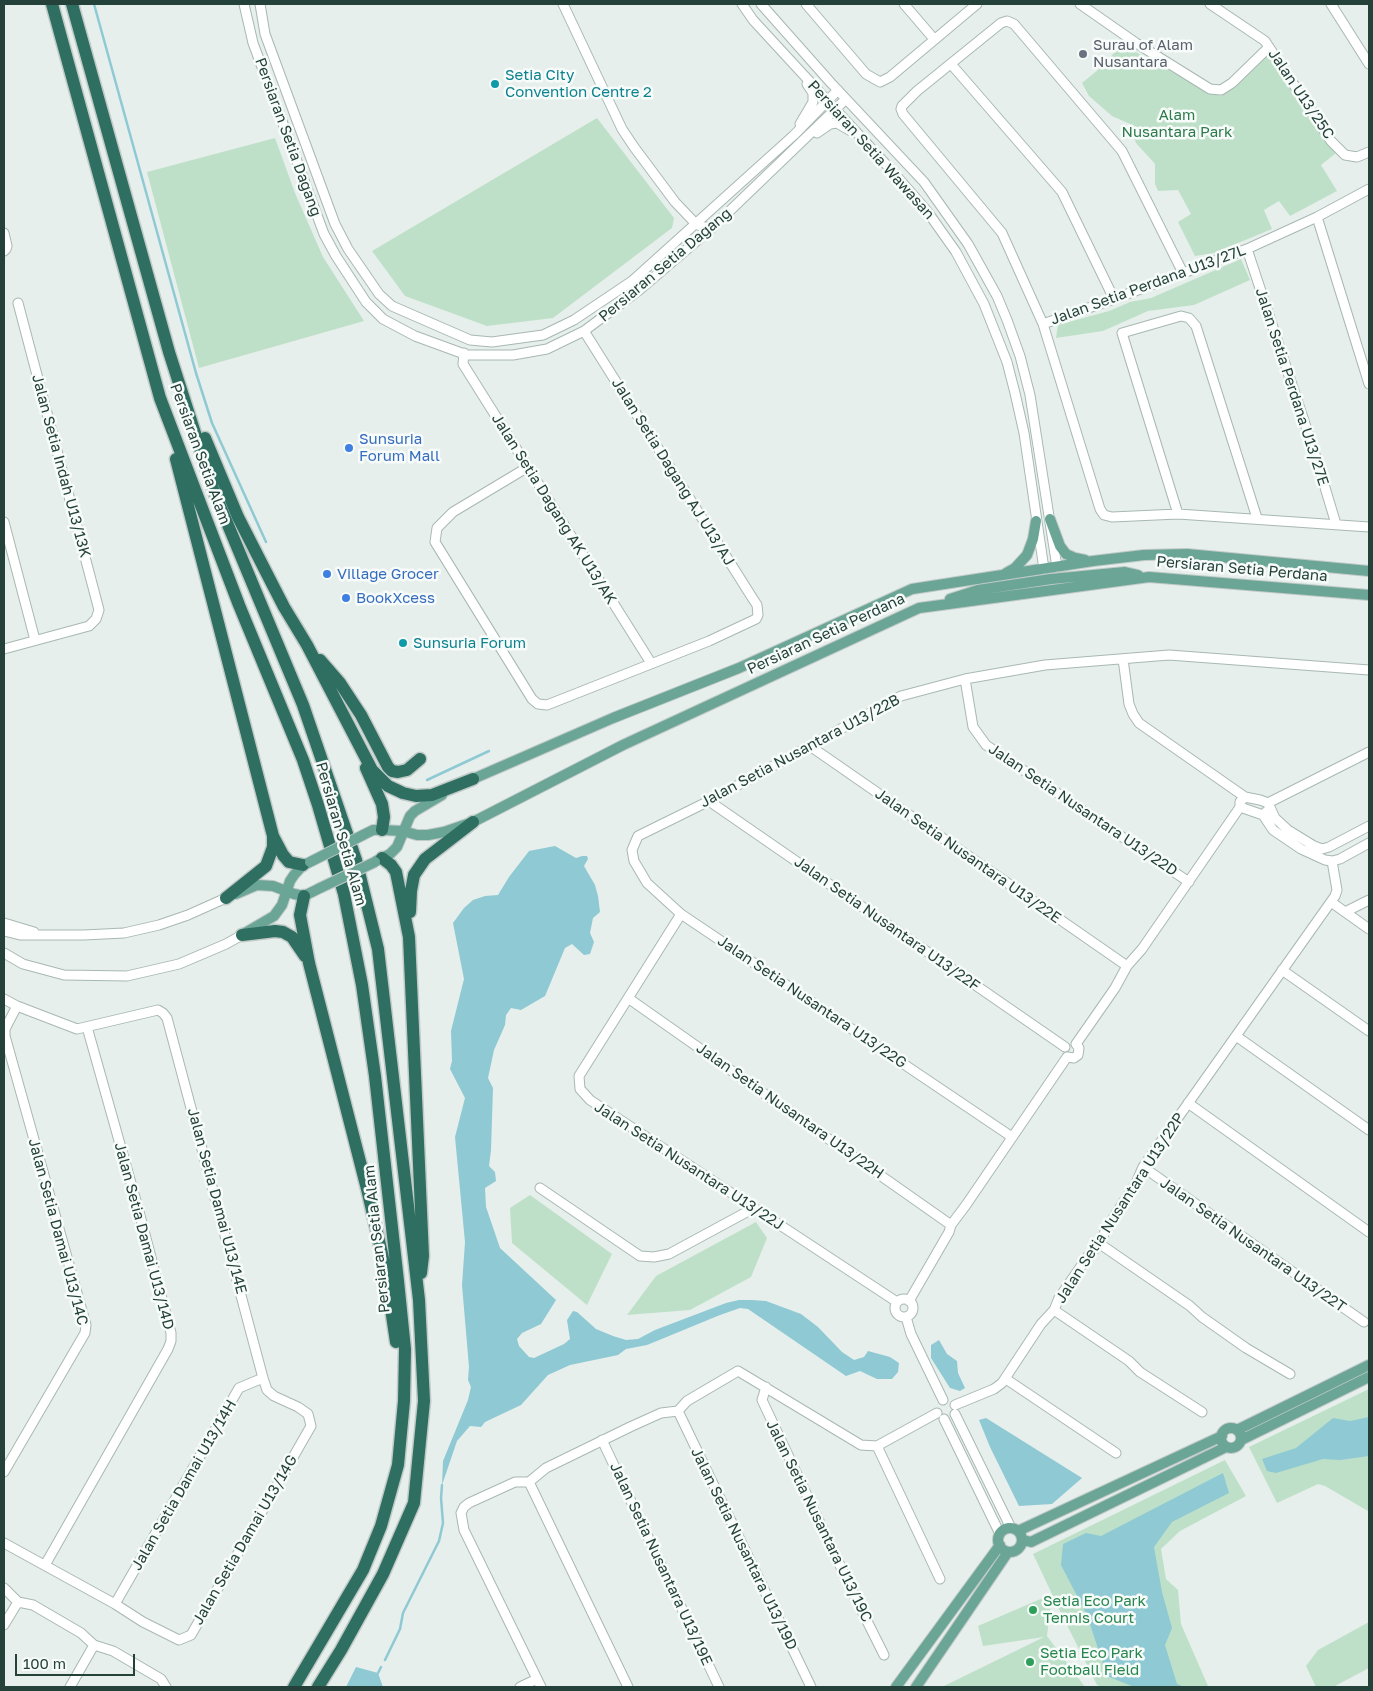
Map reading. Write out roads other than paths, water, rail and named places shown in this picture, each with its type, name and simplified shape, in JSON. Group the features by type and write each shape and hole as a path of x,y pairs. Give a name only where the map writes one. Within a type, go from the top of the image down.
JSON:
{"highway":[{"name":"Persiaran Setia Alam","path":"52,4 160,398 239,605 303,760 344,894 362,985 402,1320 404,1401 398,1465 381,1526 363,1570 294,1687"},
{"name":"Persiaran Setia Alam","path":"72,4 169,352 213,489 303,704 356,860 378,948 419,1300 424,1401 414,1503 383,1574 318,1687"},
{"path":"78,4 134,194 171,334 169,352 238,517 372,770 388,786 403,793 416,796 432,794 473,779"},
{"path":"160,398 273,836 289,862 307,863"},
{"path":"307,645 340,683 361,715 388,767 392,771 398,772 407,770 420,758"},
{"path":"354,738 382,804 384,817 382,830"},
{"path":"419,1300 423,1256 409,937 411,891 414,874 425,859 473,822"},
{"path":"226,898 266,866 273,847 273,836"},
{"path":"378,860 391,865 396,872 409,937"},
{"path":"304,896 300,916 309,963 384,1262 404,1401"},
{"path":"242,935 274,931 283,932 292,937 309,963"}],"main road":[{"path":"1050,519 1060,546 1066,554 1075,558 1093,561"},
{"path":"1000,576 1016,568 1027,555 1033,539 1036,521"},
{"name":"Persiaran Setia Perdana","path":"304,896 390,854 398,847 410,816 415,811 473,779 612,718 739,668 912,589 1144,555 1187,554 1369,571"},
{"path":"1051,579 1058,567"},
{"path":"1044,569 1051,579"},
{"path":"918,608 978,590 1051,579 1125,572 1149,576"},
{"name":"Persiaran Setia Perdana","path":"307,863 373,830 428,835 444,832 473,822 623,746 918,608 1149,576 1369,595"},
{"path":"242,935 274,916 282,905 294,875 307,863"},
{"path":"226,898 256,885 273,886 304,896"},
{"path":"1004,1549 998,1540 1003,1530 1017,1533 1031,1542 1226,1447 1236,1447 1239,1435 1369,1365"},
{"path":"1239,1435 1369,1377"},
{"path":"1017,1533 1222,1436 1228,1429 1239,1435"},
{"path":"1222,1436 1222,1442 1226,1447"},
{"path":"1004,1549 1018,1550 1017,1533"},
{"path":"896,1687 1004,1549"},
{"path":"916,1687 1004,1549"}],"street":[{"name":"Persiaran Setia Dagang","path":"244,4 253,43 324,234 336,256 366,302 383,319 415,336 464,354 504,355 547,349 584,331 638,291 713,227 846,99"},
{"name":"Persiaran Setia Dagang","path":"260,4 265,34 335,224 348,249 379,294 392,306 470,340 492,342 543,335 574,320 632,281 794,135 838,90"},
{"path":"563,4 622,129 662,185 696,224 713,227"},
{"name":"Persiaran Setia Wawasan","path":"742,4 753,20 911,192 956,252 993,324 1007,362 1022,425 1044,569"},
{"name":"Persiaran Setia Wawasan","path":"762,4 846,99 908,164 940,202 968,244 997,296 1020,356 1030,394 1058,567"},
{"path":"806,4 866,74 880,82 890,77 977,4"},
{"path":"904,4 934,39"},
{"path":"1080,4 1136,43 1210,90 1220,90 1232,83 1269,47"},
{"name":"Jalan U13/25C","path":"1210,4 1264,41 1316,119 1345,155 1357,157 1369,152"},
{"path":"1330,4 1369,64"},
{"name":"Jalan Setia Perdana U13/27L","path":"1183,273 1122,151 1014,24 1008,21 1001,23 904,103 901,109 902,112 1002,232 1043,324 1114,299 1247,249 1317,217 1369,188"},
{"path":"951,64 1062,192 1114,299"},
{"path":"794,135 813,102 813,93 801,73"},
{"path":"801,143 830,124 837,123 847,128 872,149"},
{"path":"1317,217 1369,384"},
{"path":"696,224 696,242"},
{"path":"4,233 7,246 4,251"},
{"name":"Jalan Setia Perdana U13/27E","path":"1247,249 1314,451 1336,524"},
{"name":"Jalan Setia Indah U13/13K","path":"18,303 99,610 96,619 89,626 35,640"},
{"path":"1178,514 1122,333 1181,316 1189,318 1196,326 1257,518"},
{"path":"1043,324 1100,509 1104,515 1112,517 1178,514 1369,527"},
{"name":"Jalan Setia Dagang AJ U13/AJ","path":"584,331 757,605 758,615 756,619 709,641 651,663"},
{"name":"Jalan Setia Dagang AK U13/AK","path":"464,354 463,364 651,663"},
{"path":"528,467 453,512 437,528 435,542 532,699 538,704 548,705 651,663"},
{"path":"4,522 35,640 4,648"},
{"name":"Jalan Setia Nusantara U13/22B","path":"632,850 638,836 709,800 901,696 965,679 1044,664 1169,655 1369,670"},
{"path":"1123,659 1129,704 1132,714 1140,723 1245,797 1266,809 1288,830 1306,842 1322,848 1369,826"},
{"name":"Jalan Setia Nusantara U13/22D","path":"965,679 973,727 986,745 1189,882"},
{"name":"Jalan Setia Nusantara U13/22E","path":"810,746 1126,966"},
{"path":"1240,807 1266,809 1369,752"},
{"path":"1076,1044 1115,988 1126,966 1142,950 1245,797"},
{"name":"Jalan Setia Nusantara U13/22F","path":"709,800 1065,1047"},
{"path":"1266,809 1273,830 1301,849 1328,861 1345,856 1369,843"},
{"path":"1338,842 1345,856"},
{"name":"Jalan Setia Nusantara U13/22P","path":"955,1409 994,1390 1006,1379 1019,1355 1041,1324 1054,1310 1059,1298 1088,1256 1100,1244 1106,1229 1136,1184 1143,1167 1335,896 1337,890 1322,848"},
{"name":"Jalan Setia Nusantara U13/22G","path":"632,850 634,861 647,883 681,914 1012,1137"},
{"path":"4,931 20,935 84,936 124,933 159,925 188,915 226,898"},
{"path":"1346,912 1369,900"},
{"path":"1331,902 1369,929"},
{"name":"Jalan Setia Nusantara U13/22J","path":"681,914 578,1076 580,1089 590,1100 897,1302"},
{"path":"4,923 44,935"},
{"path":"4,959 64,975 127,976 180,964 242,935"},
{"path":"4,953 23,964"},
{"path":"1282,970 1369,1031"},
{"name":"Jalan Setia Nusantara U13/22H","path":"628,998 951,1225"},
{"path":"4,1000 77,1029 87,1027"},
{"name":"Jalan Setia Damai U13/14C","path":"4,1472 85,1333 86,1325 5,1036 6,1029 18,1006"},
{"name":"Jalan Setia Damai U13/14E","path":"87,1027 158,1010 163,1013 170,1024 263,1378"},
{"name":"Jalan Setia Damai U13/14D","path":"45,1565 171,1342 171,1333 138,1208 87,1027"},
{"path":"1236,1036 1369,1130"},
{"path":"1067,1057 1064,1053 1065,1047 1071,1043 1076,1044"},
{"path":"1067,1057 1074,1058 1078,1055 1080,1050 1076,1044"},
{"path":"909,1301 949,1232 951,1225 1067,1057"},
{"path":"1188,1103 1369,1232"},
{"name":"Jalan Setia Nusantara U13/22T","path":"1143,1167 1364,1322"},
{"path":"540,1188 640,1256 654,1257 669,1254 754,1208"},
{"path":"1100,1244 1190,1306 1202,1317 1246,1348 1290,1374"},
{"path":"906,1317 896,1313 895,1308 897,1302 909,1301"},
{"path":"906,1317 912,1311 909,1301"},
{"path":"1054,1310 1129,1361 1140,1372 1202,1412"},
{"path":"906,1317 911,1334 942,1400"},
{"path":"520,1687 539,1683 464,1530 461,1513 469,1503 515,1482 529,1482 546,1468 661,1413 678,1411 687,1401 738,1371 862,1445 876,1446 940,1416 950,1418 955,1409"},
{"name":"Jalan Setia Damai U13/14G","path":"4,1543 179,1640 191,1635 311,1426 308,1414 298,1407 274,1396 268,1390 263,1378"},
{"name":"Jalan Setia Damai U13/14H","path":"116,1604 240,1388 263,1378"},
{"path":"1006,1379 1116,1453"},
{"name":"Jalan Setia Nusantara U13/19C","path":"766,1387 762,1400 884,1655"},
{"path":"1000,1534 936,1407 942,1400 948,1400 955,1409 1017,1533"},
{"name":"Jalan Setia Nusantara U13/19D","path":"678,1411 811,1687"},
{"name":"Jalan Setia Nusantara U13/19E","path":"602,1440 719,1687"},
{"path":"876,1446 940,1579"},
{"path":"529,1482 628,1687"},
{"path":"4,1588 18,1602 34,1605 81,1633 94,1645 114,1651 161,1679 166,1687"},
{"path":"4,1625 18,1602"},
{"path":"70,1687 94,1645"}],"water":[{"path":"555,846 576,858 587,856 588,859 584,866 595,885 600,912 593,918 590,933 594,942 590,954 584,955 572,944 565,948 545,996 521,1010 511,1008 506,1015 505,1025 494,1050 488,1078 493,1088 489,1166 495,1172 496,1181 485,1188 486,1207 500,1248 556,1300 541,1324 522,1333 517,1339 519,1346 529,1357 534,1358 564,1344 570,1339 567,1320 573,1311 577,1312 596,1329 626,1340 638,1339 655,1330 726,1303 752,1300 766,1301 801,1314 818,1327 842,1352 854,1360 864,1357 868,1351 890,1357 899,1363 898,1372 892,1379 877,1379 860,1371 846,1376 748,1309 740,1308 647,1345 626,1349 618,1355 570,1365 548,1375 521,1405 485,1422 481,1427 470,1426 457,1441 442,1485 443,1461 468,1400 471,1387 468,1380 469,1367 462,1285 465,1242 455,1137 465,1098 450,1069 452,1061 451,1031 464,979 453,923 464,908 473,900 485,896 498,895 529,851"},
{"path":"939,1340 947,1354 957,1361 958,1373 965,1388 960,1391 950,1388 931,1358 931,1345"},
{"path":"1369,1417 1369,1456 1340,1460 1323,1459 1276,1473 1267,1471 1262,1459 1296,1448 1333,1418 1350,1421"},
{"path":"986,1418 1082,1478 1052,1504 1019,1506 979,1420"},
{"path":"1223,1473 1229,1493 1172,1522 1154,1547 1162,1592 1172,1628 1165,1645 1177,1684 1184,1687 1134,1687 1107,1676 1087,1615 1061,1565 1063,1544 1086,1533 1101,1536"},
{"path":"356,1667 378,1673 383,1687 346,1687"}],"waterway":[{"path":"94,4 196,373 212,423 266,542"},
{"path":"427,780 489,751"},
{"path":"385,1660 400,1629 403,1613 439,1541 443,1523 442,1485"},
{"path":"378,1673 381,1667"}],"place":[{"name":"Surau of Alam Nusantara","path":"1083,54"},
{"name":"Setia City Convention Centre 2","path":"495,84"},
{"name":"Sunsuria Forum Mall","path":"349,448"},
{"name":"Village Grocer","path":"327,574"},
{"name":"BookXcess","path":"346,598"},
{"name":"Sunsuria Forum","path":"403,643"},
{"name":"Setia Eco Park Tennis Court","path":"1033,1610"},
{"name":"Setia Eco Park Football Field","path":"1030,1662"}],"park label":[{"name":"Alam Nusantara Park","path":"1177,124"}]}
